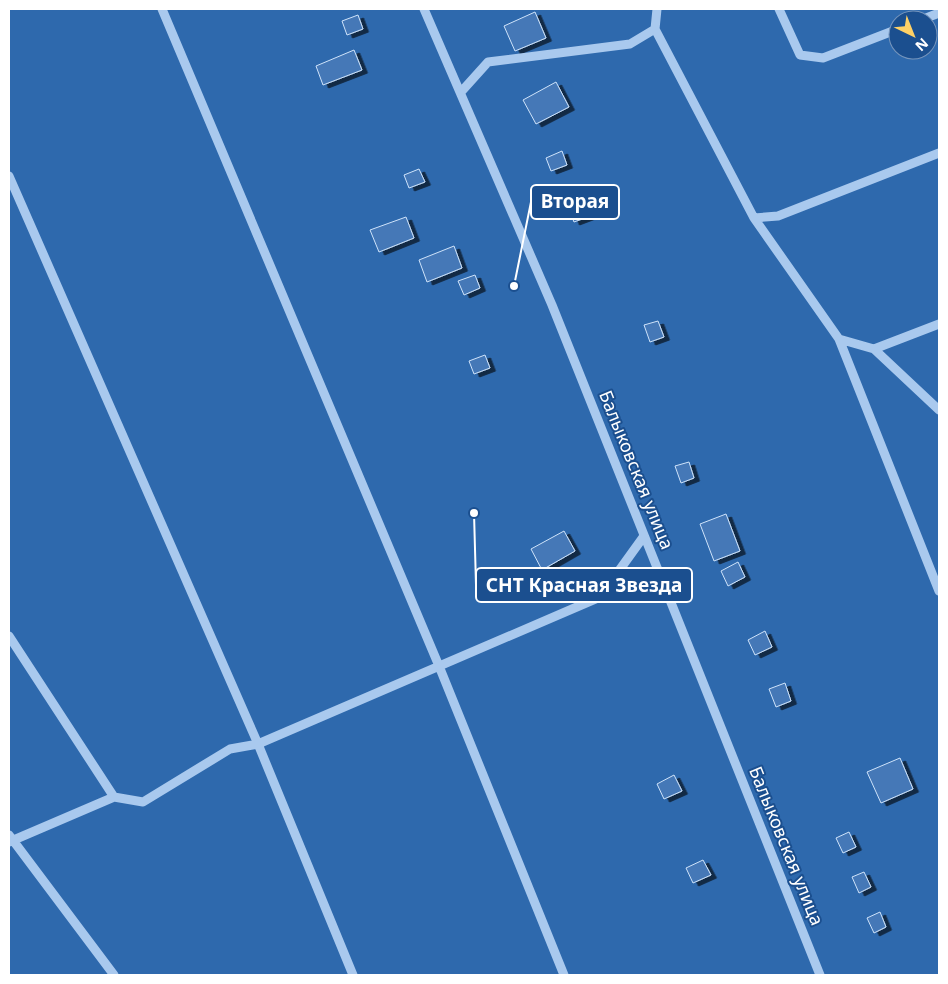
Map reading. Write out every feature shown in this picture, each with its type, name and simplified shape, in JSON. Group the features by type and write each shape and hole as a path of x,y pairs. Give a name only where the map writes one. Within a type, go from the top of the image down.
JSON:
{"street":[{"path":"162,9 439,666 564,975"},
{"name":"Балыковская улица","path":"424,9 552,305 820,975"},
{"path":"657,9 655,29 754,218 840,340 939,591"},
{"path":"779,9 800,55 823,58 888,33"},
{"path":"460,92 488,62 630,44 655,29"},
{"path":"754,218 778,216 939,154"},
{"path":"9,176 258,744 353,975"},
{"path":"874,349 939,324"},
{"path":"840,340 874,349 939,410"},
{"path":"114,975 10,839 114,796 143,802 230,749 258,744 600,597 644,536"},
{"path":"9,636 114,796"}],"shaded area":[{"path":"9,9 939,9 939,975 9,975"}],"building":[{"path":"535,12 546,38 515,51 504,26"},
{"path":"358,15 363,29 347,35 342,21"},
{"path":"354,50 362,70 323,85 316,66"},
{"path":"556,82 569,107 536,124 523,100"},
{"path":"562,151 567,165 551,171 546,158"},
{"path":"419,169 425,182 409,188 404,175"},
{"path":"585,202 590,216 574,222 569,209"},
{"path":"406,217 414,238 379,252 370,230"},
{"path":"454,246 462,268 427,282 419,260"},
{"path":"475,275 480,288 464,295 458,281"},
{"path":"658,321 664,337 650,342 644,325"},
{"path":"485,355 490,368 474,374 469,361"},
{"path":"689,462 694,478 681,483 675,466"},
{"path":"726,514 740,551 714,561 700,524"},
{"path":"564,531 575,551 542,570 531,549"},
{"path":"738,562 745,577 728,586 721,571"},
{"path":"765,631 772,647 755,655 748,640"},
{"path":"785,683 791,701 776,707 769,689"},
{"path":"900,758 913,789 881,803 867,772"},
{"path":"674,775 682,791 664,799 657,784"},
{"path":"849,832 856,847 843,853 836,838"},
{"path":"703,860 711,875 693,883 686,868"},
{"path":"864,872 871,887 859,893 852,877"},
{"path":"880,912 886,927 874,933 867,918"}],"place":[{"name":"Вторая","path":"514,286"},
{"name":"СНТ Красная Звезда","path":"474,513"}]}
